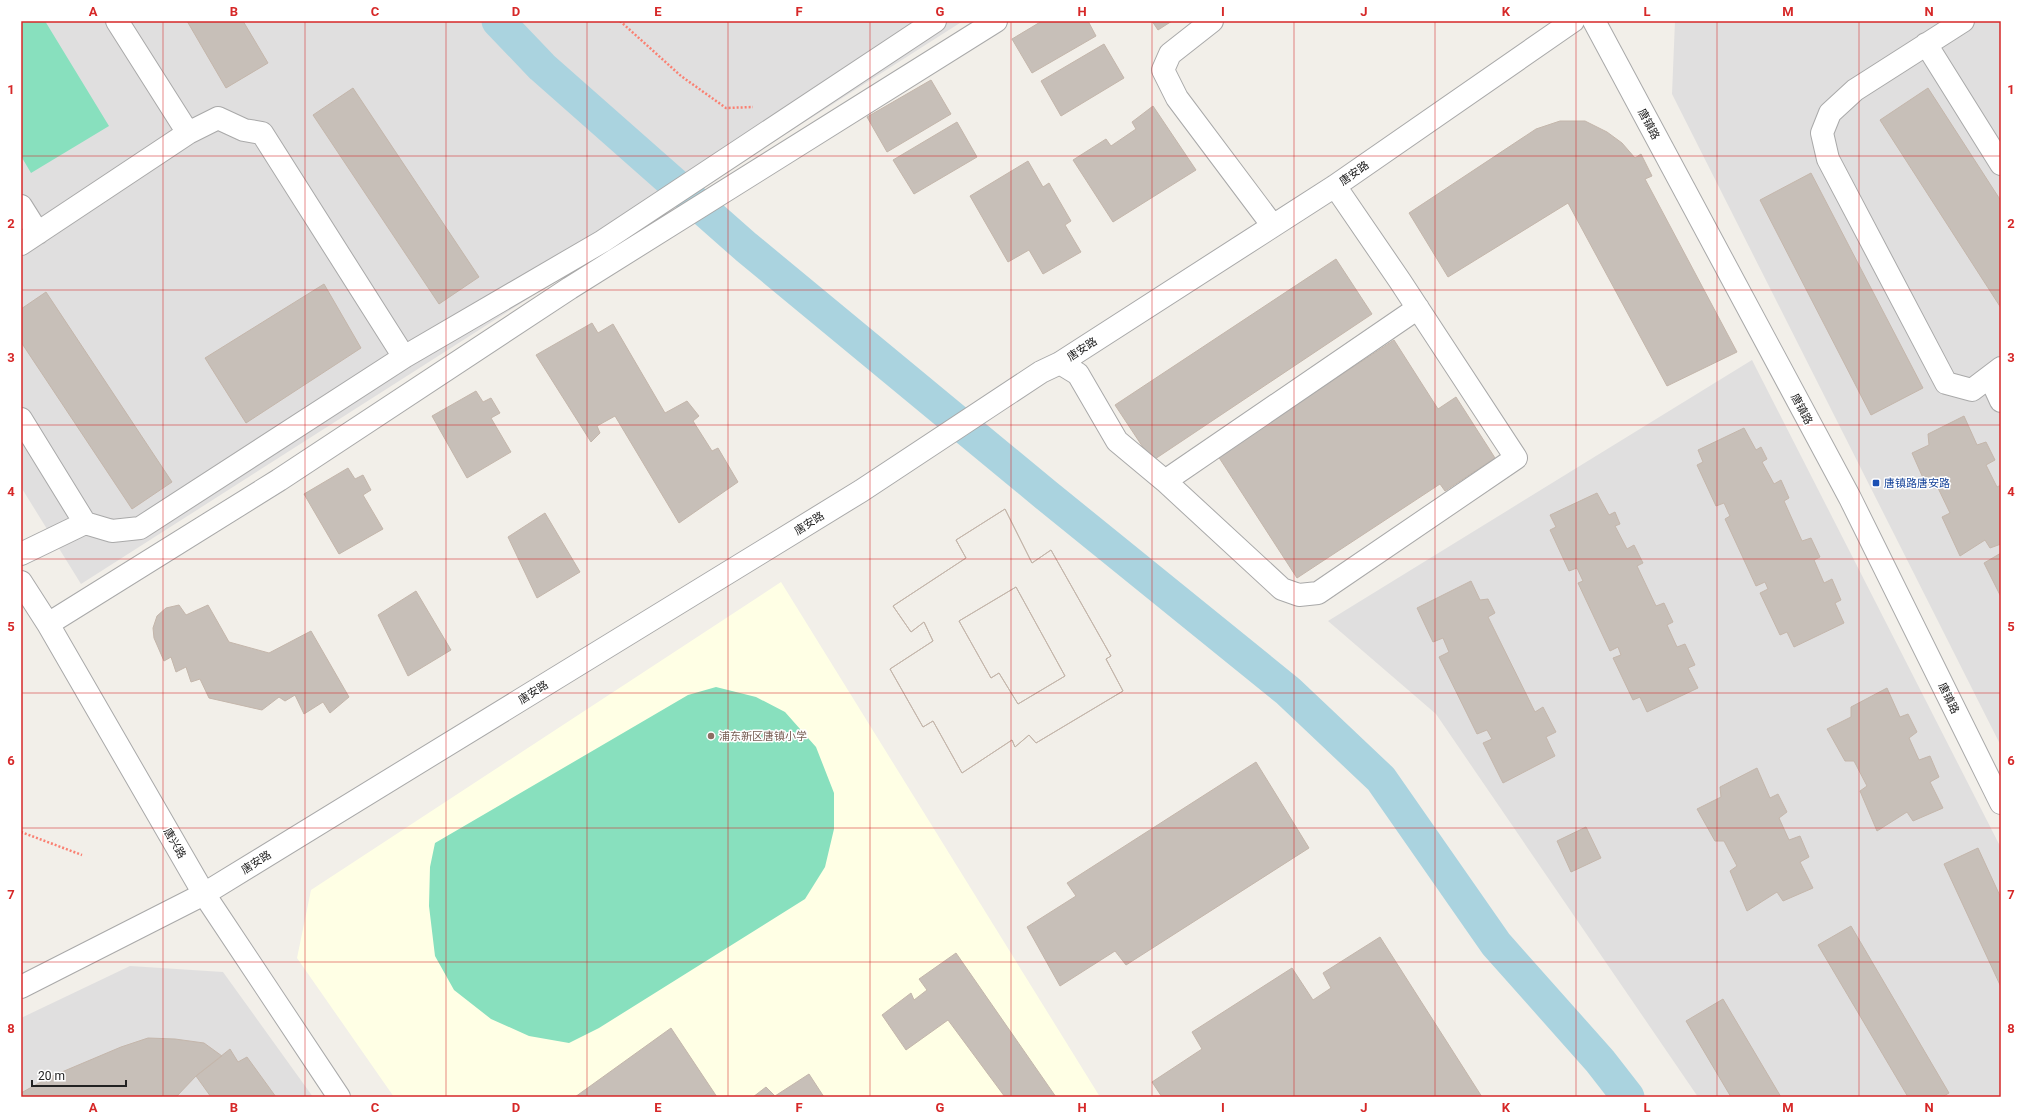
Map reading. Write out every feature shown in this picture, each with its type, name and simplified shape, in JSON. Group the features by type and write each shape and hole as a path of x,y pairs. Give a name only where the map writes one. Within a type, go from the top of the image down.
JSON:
{"street":[{"path":"117,21 188,133"},
{"path":"21,419 85,523 112,531 140,528 404,357 603,241 935,21"},
{"path":"48,624 279,480 570,288 996,21"},
{"path":"1212,21 1170,54 1163,70 1178,98 1273,226"},
{"name":"唐安路","path":"21,987 204,894 861,491 1050,367 1335,186 1574,21"},
{"name":"唐镇路","path":"1594,21 1850,498 2001,803"},
{"path":"1963,21 1855,90 1830,113 1822,133 1828,159 1946,383 1972,390 1995,372 2001,401"},
{"path":"1926,44 2001,164"},
{"path":"21,206 29,238 188,133 218,118 244,130 262,133 404,357"},
{"path":"1050,367 1078,374 1117,441 1165,481 1282,589 1299,595 1318,593 1516,458 1418,308 1335,186"},
{"path":"1165,481 1418,308"},
{"path":"21,554 85,523"},
{"name":"唐兴路","path":"21,582 48,624 204,894 339,1097"}],"path":[{"path":"620,21 681,76 726,108 756,106"},
{"path":"21,832 82,855"}],"shaded area":[{"path":"21,21 963,21 81,584 21,487"},
{"path":"1675,21 2001,21 2001,746 1672,94"},
{"path":"1752,360 2001,848 2001,1097 1698,1097 1436,714 1328,621"},
{"name":"浦东新区唐镇小学","path":"781,582 1100,1097 394,1097 297,958 311,890"},
{"path":"130,966 223,972 313,1097 21,1097 21,1018"}],"green space":[{"path":"21,21 45,21 109,126 31,173 21,156"},
{"path":"716,687 756,697 785,712 816,747 834,793 834,829 825,867 805,899 599,1028 569,1043 529,1036 491,1019 454,990 435,956 429,906 430,867 435,843 688,695"}],"building":[{"path":"187,21 243,21 268,63 226,88"},
{"path":"1042,21 1088,21 1096,36 1032,73 1012,39"},
{"path":"1152,21 1172,21 1158,30"},
{"path":"1104,44 1124,78 1061,116 1041,81"},
{"path":"931,80 951,114 887,152 867,117"},
{"path":"353,88 479,277 439,304 313,115"},
{"path":"1928,88 2001,201 2001,308 1880,120"},
{"path":"1153,106 1196,170 1113,222 1073,160 1106,139 1111,146 1136,129 1132,122"},
{"path":"1560,121 1585,121 1607,132 1622,143 1635,158 1641,154 1652,176 1645,179 1737,352 1667,386 1568,203 1448,277 1409,213 1536,129"},
{"path":"957,122 977,157 914,194 893,160"},
{"path":"1028,161 1043,187 1049,183 1071,221 1065,225 1081,252 1043,274 1029,250 1008,262 970,196"},
{"path":"1811,173 1923,388 1871,415 1760,200"},
{"path":"1336,259 1372,314 1152,461 1115,405"},
{"path":"324,284 361,348 246,423 205,358"},
{"path":"46,292 172,482 132,509 21,342 21,309"},
{"path":"592,323 598,333 613,324 665,413 687,401 699,416 693,421 712,451 718,448 738,482 679,523 615,416 597,426 600,433 591,442 536,355"},
{"path":"1394,340 1438,409 1456,397 1495,458 1445,491 1440,484 1297,578 1218,456"},
{"path":"476,391 483,402 491,398 500,413 491,418 511,452 467,478 432,416"},
{"path":"1964,416 1977,445 1986,442 1995,460 1986,465 1997,487 2001,485 2001,544 1990,548 1985,540 1960,556 1942,517 1950,513 1938,488 1927,487 1912,453 1929,445 1928,434"},
{"path":"1744,428 1756,450 1761,447 1767,459 1762,462 1774,484 1781,480 1789,498 1784,501 1802,541 1811,538 1820,557 1814,560 1824,583 1832,579 1841,600 1835,603 1844,623 1794,647 1787,632 1780,635 1760,593 1768,589 1765,582 1756,586 1725,519 1730,516 1724,503 1716,506 1697,465 1703,462 1698,450"},
{"path":"348,468 355,479 363,475 371,490 363,495 383,529 339,554 304,494"},
{"path":"1597,493 1609,515 1615,512 1620,524 1615,526 1627,549 1634,545 1643,563 1637,566 1656,606 1664,603 1673,622 1667,625 1677,647 1685,644 1695,665 1688,668 1698,688 1647,712 1640,697 1633,700 1613,658 1621,655 1618,647 1610,651 1578,583 1583,581 1577,568 1569,571 1550,530 1556,527 1550,515"},
{"path":"1005,509 1032,563 1051,550 1111,656 1106,659 1123,691 1036,743 1029,735 1015,747 1012,740 962,773 933,721 923,727 890,669 933,641 924,622 911,632 893,606 966,558 956,540","holes":["1016,587 1065,676 1018,704 999,673 991,678 959,621"]},
{"path":"1005,509 1032,563 1051,550 1111,656 1106,659 1123,691 1036,743 1029,735 1015,747 1012,740 962,773 933,721 923,727 890,669 933,641 924,622 911,632 893,606 966,558 956,540"},
{"path":"545,513 580,572 537,598 508,537"},
{"path":"2001,553 2001,597 1984,563"},
{"path":"1471,581 1480,600 1488,599 1495,613 1488,617 1535,712 1543,707 1556,732 1546,737 1555,756 1503,783 1483,743 1492,739 1487,730 1477,734 1439,657 1449,652 1443,638 1433,642 1417,608"},
{"path":"1016,587 1065,676 1018,704 999,673 991,678 959,621"},
{"path":"416,591 451,650 408,676 378,615"},
{"path":"179,605 186,615 208,605 229,642 269,653 311,631 349,697 330,713 323,702 304,714 295,695 285,701 279,697 262,710 209,698 200,679 191,682 186,667 176,672 171,657 164,661 154,638 153,628 157,616 166,608"},
{"path":"1887,688 1900,717 1908,714 1917,732 1909,738 1919,760 1930,756 1939,777 1930,782 1943,808 1913,821 1907,812 1877,831 1860,791 1867,786 1854,761 1845,761 1827,729 1851,717 1851,707"},
{"path":"1256,762 1309,848 1126,965 1115,951 1060,986 1027,927 1076,896 1067,883"},
{"path":"1757,768 1770,798 1778,794 1787,812 1779,818 1789,840 1800,836 1809,857 1800,862 1813,888 1783,901 1777,892 1747,911 1730,871 1737,866 1724,841 1715,841 1697,809 1721,797 1720,787"},
{"path":"1586,827 1601,858 1571,872 1557,841"},
{"path":"1978,848 2001,898 2001,987 1944,864"},
{"path":"1851,926 1949,1093 1942,1097 1908,1097 1818,945"},
{"path":"1380,937 1482,1097 1162,1097 1152,1082 1202,1049 1192,1032 1292,968 1313,1000 1331,988 1323,973"},
{"path":"956,953 1056,1097 1005,1097 948,1020 906,1050 882,1015 911,993 914,1000 927,990 919,979"},
{"path":"1723,999 1781,1097 1731,1097 1686,1021"},
{"path":"671,1028 717,1097 575,1097"},
{"path":"148,1038 175,1039 204,1043 222,1056 196,1076 176,1097 21,1097 21,1093 50,1077 121,1047"},
{"path":"230,1049 238,1062 247,1057 276,1097 211,1097 196,1076"},
{"path":"809,1074 824,1097 753,1097 766,1087 775,1096"}],"waterway":[{"path":"498,21 542,67 746,247 1046,495 1288,691 1381,779 1496,944 1600,1061 1628,1097"}],"place":[{"name":"唐镇路唐安路","path":"1876,483"},
{"name":"浦东新区唐镇小学","path":"711,736"}]}
